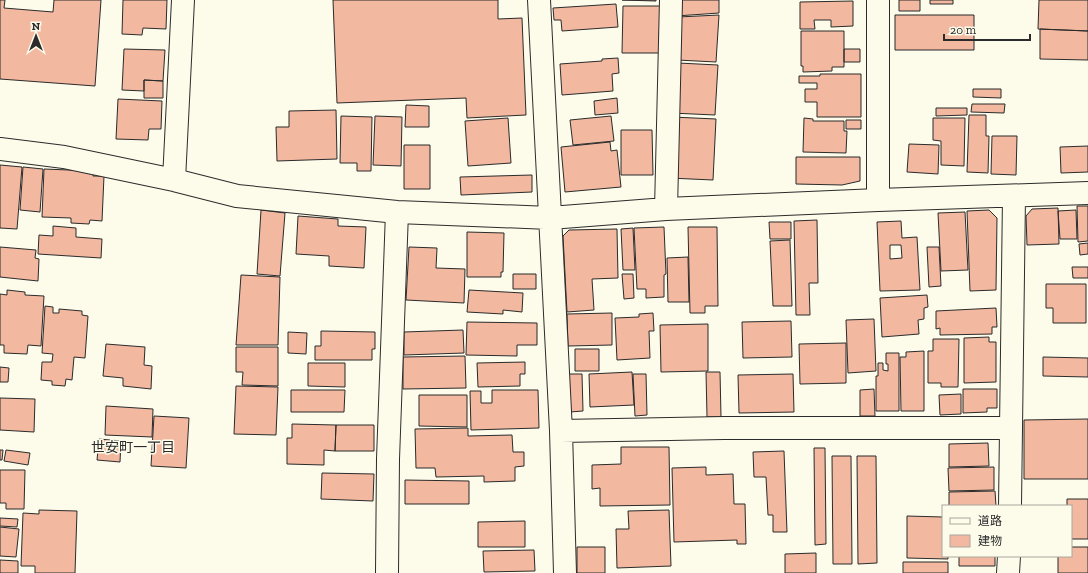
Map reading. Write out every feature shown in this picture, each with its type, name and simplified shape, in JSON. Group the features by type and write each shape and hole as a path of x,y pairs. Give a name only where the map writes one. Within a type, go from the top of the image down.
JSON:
{"street":[{"path":"174,180 183,0"},
{"path":"539,0 561,431 565,573"},
{"path":"666,209 671,0"},
{"path":"878,0 878,200"},
{"path":"0,149 64,156 174,180 238,196 397,212 550,218 666,209 878,200 1088,194"},
{"path":"1010,505 1014,196"},
{"path":"387,573 388,459 397,212"},
{"path":"561,431 724,428 1011,428"},
{"path":"1008,573 1009,557"}],"building":[{"path":"0,0 5,0 4,8 53,12 54,0 101,0 95,86 0,79"},
{"path":"123,0 167,0 166,29 143,28 142,35 122,34"},
{"path":"333,0 498,0 498,19 522,18 526,115 467,118 466,98 337,103"},
{"path":"622,0 656,0 656,1"},
{"path":"676,0 719,0 719,13 676,16"},
{"path":"899,0 920,0 920,11 899,11"},
{"path":"930,0 953,0 953,4 930,4"},
{"path":"1039,0 1088,0 1088,31 1038,29"},
{"path":"853,1 853,26 831,27 831,20 814,20 815,29 800,29 800,2"},
{"path":"616,4 618,27 562,31 561,20 554,20 553,8"},
{"path":"623,6 660,6 659,53 622,53"},
{"path":"719,15 716,62 677,60 678,17"},
{"path":"895,15 974,15 974,50 895,50"},
{"path":"1040,29 1088,31 1088,60 1040,59"},
{"path":"801,31 844,31 844,67 832,67 832,71 803,72 803,66 801,66"},
{"path":"124,49 165,50 163,81 144,80 144,91 122,90"},
{"path":"844,49 860,49 860,62 844,62"},
{"path":"618,58 619,73 612,74 613,91 562,95 560,64 602,61 602,59"},
{"path":"678,63 718,65 715,115 671,113"},
{"path":"820,74 861,74 861,117 817,117 817,102 805,102 805,89 817,89 817,83 799,83 799,76 820,76"},
{"path":"144,80 163,81 163,98 144,98"},
{"path":"973,89 1001,89 1001,98 973,97"},
{"path":"617,98 618,113 595,115 594,101"},
{"path":"118,99 162,101 161,129 149,129 148,140 116,139"},
{"path":"972,104 1005,104 1004,113 971,112"},
{"path":"406,105 429,106 429,127 405,127"},
{"path":"936,108 967,108 967,115 936,116"},
{"path":"336,110 337,159 277,161 276,127 289,127 289,111"},
{"path":"969,115 986,115 986,136 989,136 988,173 967,172"},
{"path":"341,116 372,117 371,171 357,171 357,163 340,163"},
{"path":"375,116 402,117 401,166 373,165"},
{"path":"611,116 614,141 573,145 570,120"},
{"path":"672,117 716,119 713,180 669,178"},
{"path":"508,118 511,163 468,166 465,121"},
{"path":"804,118 813,119 813,121 844,121 844,131 847,131 846,153 803,152"},
{"path":"933,118 965,118 964,166 941,165 941,141 933,140"},
{"path":"846,120 861,120 861,129 846,129"},
{"path":"621,130 652,130 653,175 621,175"},
{"path":"992,136 1017,136 1016,175 991,174"},
{"path":"610,142 611,151 617,150 621,187 565,192 561,147"},
{"path":"909,144 939,145 938,174 907,172"},
{"path":"404,145 430,145 430,189 404,189"},
{"path":"1088,146 1088,172 1061,173 1060,147"},
{"path":"796,157 860,157 860,181 842,185 796,184"},
{"path":"0,165 22,167 17,229 0,228"},
{"path":"23,167 43,169 40,212 20,210"},
{"path":"44,169 94,171 93,176 104,176 102,221 90,220 89,224 71,223 71,218 42,217"},
{"path":"532,175 532,192 461,195 460,177"},
{"path":"1077,206 1088,206 1088,241 1078,242"},
{"path":"1058,208 1059,244 1027,245 1026,216 1032,209"},
{"path":"261,210 285,213 280,276 257,274"},
{"path":"989,210 997,218 996,290 970,291 967,211"},
{"path":"1076,210 1077,239 1060,239 1058,211"},
{"path":"965,212 968,270 941,271 938,213"},
{"path":"298,216 338,219 338,226 366,227 364,268 329,266 329,256 296,254"},
{"path":"817,220 818,283 809,283 810,315 796,315 794,221"},
{"path":"901,221 902,238 917,237 920,290 880,291 877,222","holes":["890,245 901,245 902,258 890,259"]},
{"path":"769,222 791,222 791,239 770,239"},
{"path":"53,226 76,228 76,237 102,239 101,258 38,254 39,235 53,236"},
{"path":"664,227 666,274 664,275 664,297 646,298 646,289 637,289 634,228"},
{"path":"688,227 717,227 718,306 705,306 705,313 690,313"},
{"path":"633,228 635,270 623,270 621,229"},
{"path":"617,229 618,278 592,279 594,310 567,312 563,236 569,230"},
{"path":"467,232 504,233 503,272 501,272 501,277 467,277"},
{"path":"790,240 792,306 773,306 770,241"},
{"path":"1088,243 1088,254 1080,255 1079,244"},
{"path":"0,247 36,250 35,258 39,259 38,281 0,277"},
{"path":"409,247 437,248 436,268 465,269 464,303 406,300"},
{"path":"927,247 939,247 941,286 929,287"},
{"path":"688,257 689,302 668,302 667,258"},
{"path":"1072,267 1088,267 1088,278 1073,278"},
{"path":"513,274 536,274 536,289 513,289"},
{"path":"622,274 633,274 634,298 624,299"},
{"path":"241,275 280,277 278,345 236,345"},
{"path":"1046,284 1086,284 1086,323 1053,323 1053,308 1046,308"},
{"path":"7,290 25,292 25,295 44,296 41,346 28,345 27,354 4,353 4,345 0,345 0,294 7,295"},
{"path":"469,290 523,293 522,312 503,310 503,314 467,312"},
{"path":"927,295 928,307 924,308 924,319 918,320 919,334 882,337 880,298"},
{"path":"45,306 53,307 53,313 59,313 59,309 82,311 82,315 88,316 85,358 74,357 72,380 66,379 65,386 52,385 52,381 41,380 42,362 52,362 53,354 42,353"},
{"path":"996,308 997,327 992,327 992,334 940,335 940,328 936,329 936,311"},
{"path":"612,313 612,345 568,346 567,314"},
{"path":"653,313 654,331 649,331 650,358 617,360 615,318 639,317 639,314"},
{"path":"874,319 876,371 848,373 846,320"},
{"path":"791,321 792,357 743,358 742,322"},
{"path":"467,322 537,323 537,345 517,345 517,356 466,355"},
{"path":"708,324 708,371 661,372 660,325"},
{"path":"463,330 464,353 404,355 404,332"},
{"path":"321,331 375,332 375,349 372,349 372,360 315,360 315,346 321,346"},
{"path":"288,332 307,333 306,354 288,353"},
{"path":"989,337 989,342 996,342 996,382 964,383 964,338"},
{"path":"933,339 959,339 958,387 941,387 941,383 928,383 928,351 933,351"},
{"path":"846,343 846,383 800,384 799,344"},
{"path":"106,344 145,347 144,365 152,366 151,389 123,386 123,378 103,376"},
{"path":"236,347 278,347 278,386 242,385 243,372 236,372"},
{"path":"575,349 599,349 599,371 575,371"},
{"path":"924,351 924,411 901,411 900,357 906,357 906,352"},
{"path":"886,353 899,353 899,411 876,411 876,376 878,376 878,363 883,363 883,370 888,371 888,364 886,364"},
{"path":"465,356 466,388 403,389 403,357"},
{"path":"1043,357 1088,358 1088,377 1043,376"},
{"path":"525,362 525,374 520,374 520,386 478,387 477,363"},
{"path":"308,363 345,363 345,387 308,386"},
{"path":"0,367 9,368 8,382 0,382"},
{"path":"632,372 634,405 590,407 589,374"},
{"path":"706,372 720,372 721,417 707,417"},
{"path":"569,374 582,374 583,411 570,412"},
{"path":"633,374 646,374 647,415 635,416"},
{"path":"793,374 794,412 739,413 738,375"},
{"path":"236,386 278,387 276,435 234,434"},
{"path":"874,389 875,416 860,416 860,390"},
{"path":"963,389 997,389 997,408 987,408 987,412 963,413"},
{"path":"291,390 345,390 344,412 291,412"},
{"path":"492,390 538,390 539,428 471,430 470,391 481,391 481,403 492,403"},
{"path":"961,394 961,414 940,415 939,395"},
{"path":"419,395 467,395 467,427 419,426"},
{"path":"0,398 35,399 34,432 0,430"},
{"path":"106,406 153,409 152,437 105,435"},
{"path":"154,416 189,418 186,468 151,466"},
{"path":"1088,419 1088,479 1024,479 1024,420"},
{"path":"292,424 336,425 335,451 324,450 324,465 287,464 287,438 292,438"},
{"path":"336,425 374,425 374,451 335,451"},
{"path":"468,428 468,436 512,435 513,452 524,452 524,466 515,467 515,481 484,482 484,476 436,477 435,468 416,468 415,429"},
{"path":"99,439 121,441 120,462 97,460"},
{"path":"988,443 989,466 949,467 949,444"},
{"path":"621,447 669,447 670,505 600,506 600,488 592,489 592,465 621,464"},
{"path":"814,448 825,448 826,544 815,545"},
{"path":"0,450 3,450 2,460 0,460"},
{"path":"6,450 30,453 28,465 4,461"},
{"path":"784,451 787,532 773,532 773,515 768,515 766,477 754,477 753,452"},
{"path":"832,456 851,456 852,564 833,564"},
{"path":"857,456 876,456 877,563 858,564"},
{"path":"706,467 706,475 733,474 734,504 745,504 746,544 737,544 737,540 674,542 672,468"},
{"path":"994,467 994,490 949,491 948,468"},
{"path":"0,470 25,470 24,509 6,509 6,503 0,503"},
{"path":"322,473 374,474 373,501 321,499"},
{"path":"405,480 469,481 469,504 405,504"},
{"path":"995,491 996,505 949,505 949,492"},
{"path":"1067,499 1088,499 1088,539 1072,539 1072,505 1067,505"},
{"path":"39,510 77,511 75,573 35,573 35,566 21,566 23,513 39,514"},
{"path":"669,510 671,566 617,568 616,529 629,529 628,511"},
{"path":"907,516 942,517 942,557 948,557 948,559 907,558"},
{"path":"0,518 18,519 17,527 0,526"},
{"path":"525,521 525,547 478,547 478,522"},
{"path":"0,527 19,529 16,557 0,556"},
{"path":"577,547 605,547 605,573 577,573"},
{"path":"1072,547 1088,547 1088,573 1058,573 1058,557 1072,557"},
{"path":"534,550 535,571 484,572 483,551"},
{"path":"816,553 816,573 785,573 785,554"},
{"path":"959,557 995,557 995,566 959,566"},
{"path":"0,560 18,561 18,573 0,573"},
{"path":"903,562 948,562 948,573 903,573"}],"district":[{"name":"世安町一丁目","path":"133,447"}]}
